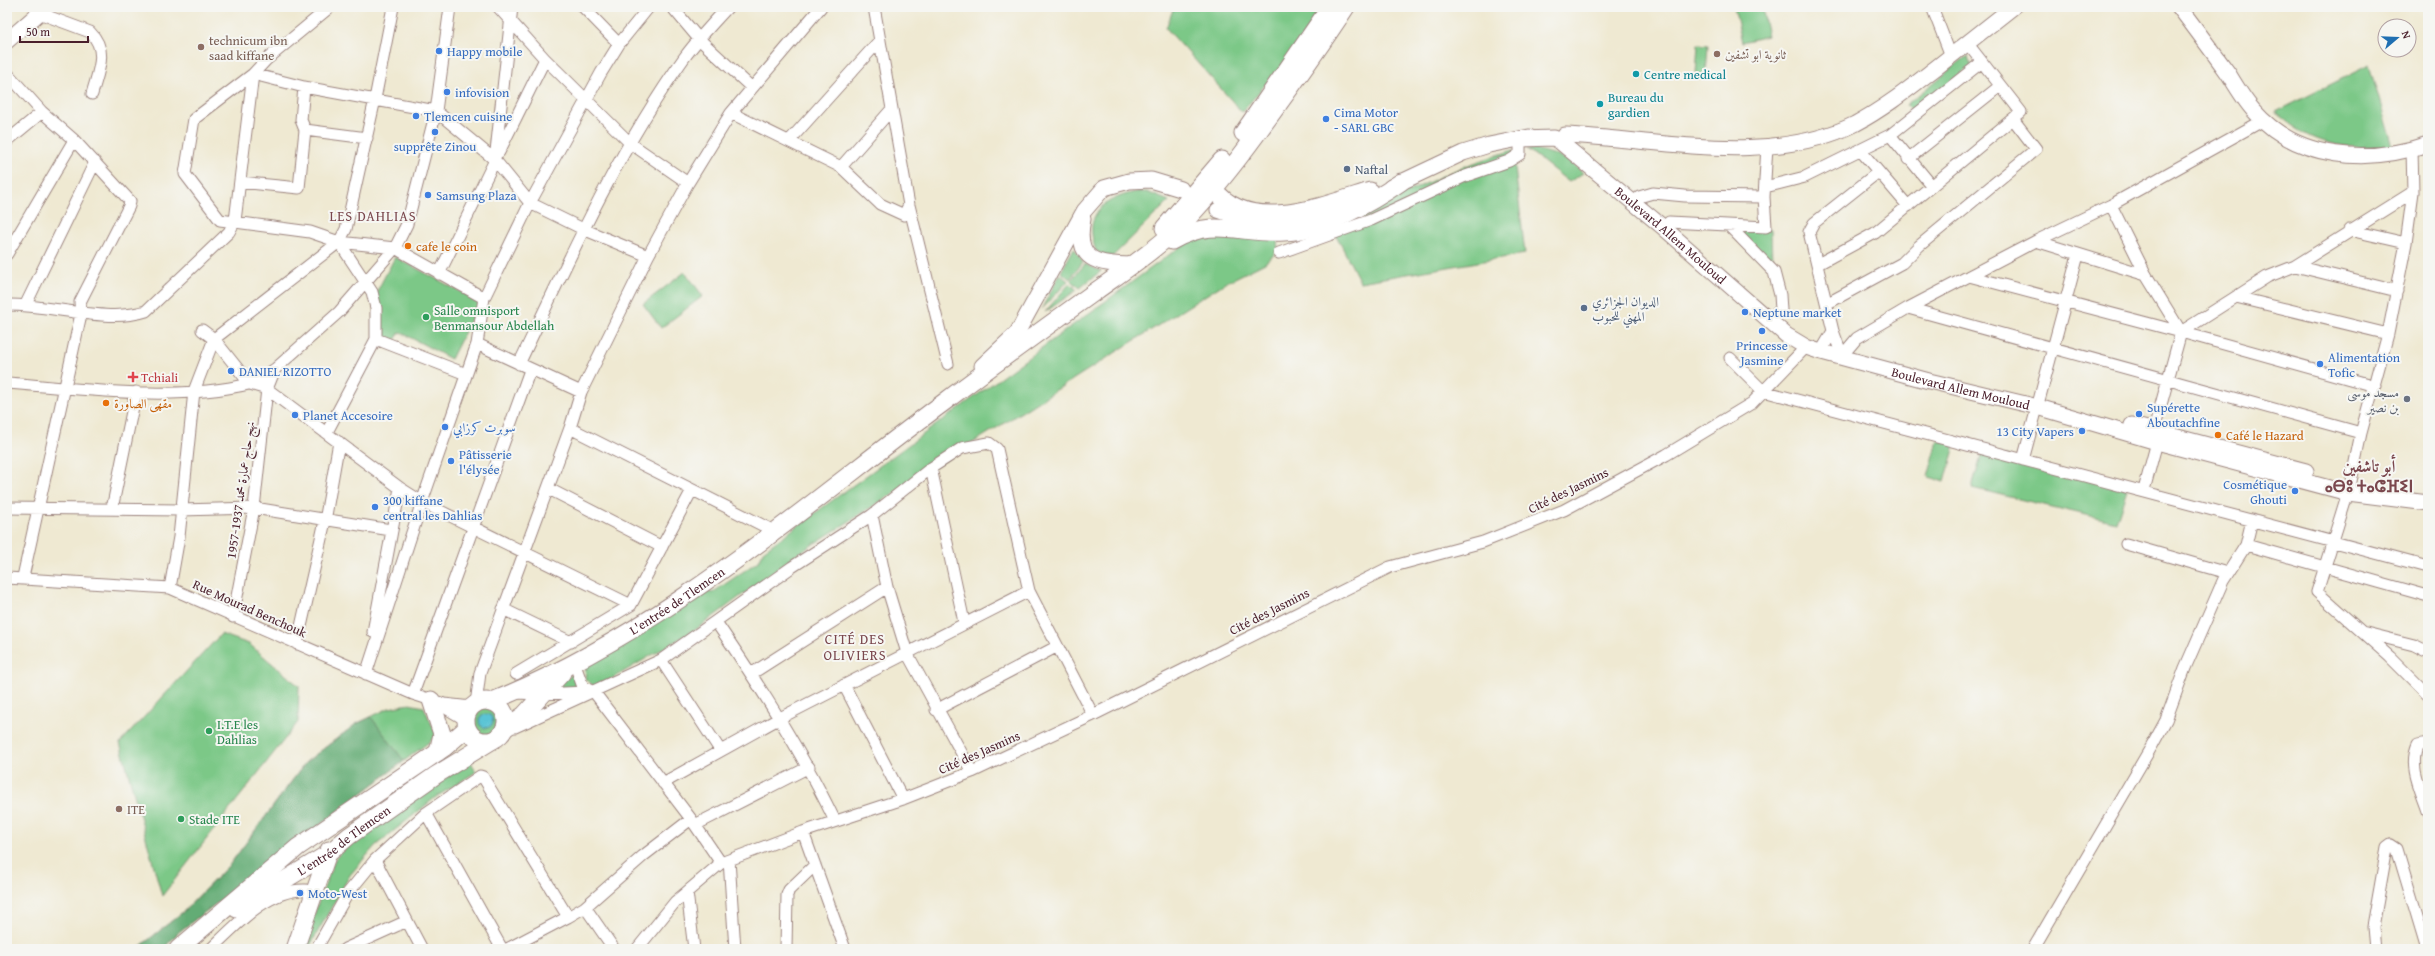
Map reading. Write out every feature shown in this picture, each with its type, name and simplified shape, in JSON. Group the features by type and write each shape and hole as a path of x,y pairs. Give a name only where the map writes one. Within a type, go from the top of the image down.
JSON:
{"main road":[{"path":"1132,265 1232,149 1330,7"},
{"path":"1132,265 1187,219 1214,189 1309,64 1346,7"},
{"path":"1218,210 1250,220 1266,223 1301,220 1332,211 1463,154 1489,145 1520,139 1559,137 1708,146 1767,146 1829,134 1854,124 1889,104 2013,7"},
{"path":"2179,7 2254,111 2284,136 2308,147 2337,155 2368,157 2412,149 2428,144"},
{"path":"7,41 43,10"},
{"name":"Boulevard Allem Mouloud","path":"1559,137 1639,197 1669,222 1773,316 1804,338 1824,346 2349,489 2428,503"},
{"name":"Boulevard Allem Mouloud","path":"1559,137 1786,335 1806,347 1929,381 2040,404"},
{"path":"946,400 1017,333 1084,211 1104,188 1129,181 1151,180 1181,189"},
{"path":"1084,211 1081,239 1087,254 1105,264 1132,265 1182,235 1200,229 1219,226 1285,232 1314,226 1383,194 1401,182"},
{"path":"1214,189 1223,200 1242,209 1286,213 1309,210 1401,182"},
{"name":"L'entrée de Tlemcen","path":"178,949 298,847 438,752 474,712 574,662 679,601 776,532 946,400 1132,265"},
{"name":"Boulevard Allem Mouloud","path":"2349,489 2428,496"},
{"name":"L'entrée de Tlemcen","path":"191,937 329,853 349,836 436,775 500,734 524,715 541,694 574,662"},
{"path":"431,700 442,734 438,752"},
{"path":"495,704 503,712 506,724 500,734 480,741 470,733 474,712 495,704"},
{"path":"295,949 329,853 329,839 356,807"},
{"path":"289,877 302,876 312,883 314,897"}],"street":[{"path":"330,7 266,60 253,74 194,119 185,174 220,220 310,232 339,242 395,248 484,298"},
{"path":"170,588 181,510 194,391 214,339 339,242 346,229 367,138 392,7"},
{"path":"250,384 275,369 339,312 366,283 395,248 407,224 436,111 450,7"},
{"path":"498,7 545,58 630,143 688,183"},
{"path":"495,160 512,7"},
{"path":"583,7 618,44"},
{"path":"366,674 422,502 477,344 484,298 530,203 618,44 649,7"},
{"path":"672,7 699,39 752,88"},
{"path":"519,364 583,229 649,110 699,39 728,7"},
{"path":"474,712 480,673 549,489 581,392 648,256 688,183 731,113 821,7"},
{"path":"874,7 909,205 948,364"},
{"path":"1932,7 1951,56"},
{"path":"43,10 90,32 96,38 102,52 102,59 92,94"},
{"path":"790,140 880,40"},
{"path":"1818,264 1875,233 2021,112 1967,43"},
{"path":"439,274 545,58"},
{"path":"1639,197 1653,193 1685,196 1765,192 1805,177 1890,135 1982,62"},
{"path":"7,73 42,112 74,140 130,201 129,206 80,302 81,314 23,577"},
{"path":"253,74 304,87 436,111 495,160 530,203 583,229 648,256"},
{"path":"7,305 26,304 81,314 137,314 146,311 229,232 235,221 253,74"},
{"path":"1908,159 2000,86"},
{"path":"240,182 299,188 305,130 301,120 304,87"},
{"path":"841,167 891,110"},
{"path":"7,141 42,112"},
{"path":"731,113 790,140 841,167 880,204 904,215 909,205"},
{"path":"1828,303 1902,263 1919,246 2036,149 2014,119"},
{"path":"1877,173 1812,226 1809,236 1828,303 1833,331 1843,350 1857,338 1908,308 2036,241 2111,205 2264,120"},
{"path":"305,130 367,138"},
{"path":"1890,135 1908,159 1932,186"},
{"path":"1279,253 1371,220 1463,177 1508,161 1520,154 1520,139"},
{"path":"7,254 74,140"},
{"path":"1669,222 1766,227 1765,192 1767,146"},
{"path":"2412,149 2413,192 2406,243 2388,334 2349,489 2331,541 2326,566 2317,592 2359,632 2390,657 2428,695"},
{"path":"1860,150 1877,173 1908,206"},
{"path":"26,304 95,162"},
{"path":"2144,490 2167,379 2181,332 2267,277 2295,266 2349,230 2413,192"},
{"path":"2111,205 2146,275 2181,332"},
{"path":"1729,226 1774,272 1780,295 1780,310 1773,316"},
{"path":"2349,230 2406,243"},
{"path":"2036,241 2146,275"},
{"path":"327,432 376,339 376,308 372,292 339,242"},
{"path":"2023,460 2040,404 2052,348 2078,255"},
{"path":"2295,266 2397,291"},
{"path":"1969,276 2181,332 2375,386"},
{"path":"2236,297 2388,334"},
{"path":"1908,308 2362,433"},
{"path":"202,330 214,339 250,384"},
{"path":"1824,346 1833,331"},
{"path":"376,339 466,374"},
{"path":"477,344 530,370 581,392"},
{"name":"Cité des Jasmins","path":"637,949 675,902 725,862 803,832 903,799 972,772 1093,715 1390,567 1483,542 1564,510 1666,455 1752,403 1806,347"},
{"path":"1730,358 1763,391 2023,460 2144,490 2428,567"},
{"name":"نهج حاج عمارة محمد 1937-1957","path":"234,617 254,508 267,389 275,369"},
{"path":"413,694 530,370"},
{"path":"7,382 136,392 194,391 250,384 267,389 327,432 400,488 422,502 472,528 525,552 631,605"},
{"path":"112,509 136,392"},
{"path":"570,428 776,532"},
{"path":"297,644 325,521 339,442"},
{"path":"500,734 661,660 792,567 872,515 931,468 962,448 989,444 997,449 1029,591 1056,647 1093,715"},
{"path":"931,468 964,622"},
{"path":"366,674 391,530 400,488"},
{"path":"549,489 662,547"},
{"path":"516,674 631,605 692,490"},
{"path":"7,508 181,510 254,508 325,521 391,530"},
{"path":"872,515 887,587 907,653 936,710 972,772"},
{"path":"2033,949 2153,744 2227,573 2246,546 2252,520"},
{"path":"2126,544 2227,573"},
{"path":"2246,546 2326,566 2428,596"},
{"name":"Rue Mourad Benchouk","path":"7,578 23,577 170,588 413,694 474,712"},
{"path":"751,674 887,587"},
{"path":"663,783 780,718 964,622 1029,591"},
{"path":"503,609 571,642"},
{"path":"716,622 780,718 810,767 835,821"},
{"path":"2359,632 2391,638 2428,652"},
{"path":"936,710 1056,647"},
{"path":"661,660 720,750"},
{"path":"574,662 583,687 594,692 725,862 735,949"},
{"path":"844,685 903,799"},
{"path":"541,694 594,692"},
{"name":"L'entrée de Tlemcen","path":"512,693 541,694"},
{"path":"2428,743 2418,746 2414,755 2415,770 2428,811"},
{"path":"507,949 584,907 643,856 693,822 810,767"},
{"path":"316,949 348,893 375,860 426,813 477,776 483,777 568,917"},
{"path":"426,813 502,949"},
{"path":"803,832 845,949"},
{"path":"2371,948 2374,920 2387,848 2391,845 2396,847 2427,949"},
{"path":"375,860 422,949"},
{"path":"786,949 789,890 815,865"},
{"path":"211,949 240,922 273,897 296,889 306,890 314,897"},
{"path":"687,892 694,949"},
{"path":"584,907 614,949"},
{"path":"345,949 408,921"}],"green space":[{"path":"1174,7 1323,7 1288,58 1242,112 1166,28"},
{"path":"1734,7 1762,7 1768,36 1742,42"},
{"path":"1698,44 1708,45 1706,75 1696,74"},
{"path":"1968,55 1971,66 1913,112 1906,105"},
{"path":"2369,65 2393,146 2344,146 2316,139 2289,123 2276,112"},
{"path":"1527,149 1542,151 1565,159 1583,173 1569,182"},
{"path":"1513,150 1525,254 1360,282 1332,227 1462,167"},
{"path":"1135,192 1147,192 1169,201 1113,256 1106,256 1096,251 1092,228 1098,211 1104,205 1113,200 1123,195"},
{"path":"1771,229 1772,264 1738,230"},
{"path":"1217,233 1277,239 1278,251 1265,263 1225,283 793,557 698,628 596,688 585,679 586,667 700,589 712,593 760,560 763,551 1195,236"},
{"path":"1074,248 1083,262 1070,279 1061,272"},
{"name":"Salle omnisport Benmansour Abdellah","path":"395,257 480,302 451,359 400,332 393,343 382,337 375,295"},
{"path":"1085,264 1101,271 1080,288 1071,280"},
{"path":"685,272 703,296 661,328 643,304"},
{"path":"1060,274 1068,281 1041,310"},
{"path":"1070,283 1077,290 1045,312"},
{"path":"1938,440 1955,445 1945,482 1928,477"},
{"path":"1983,450 2127,489 2116,522 1972,488"},
{"name":"Stade ITE","path":"221,634 249,644 299,686 298,722 162,896 120,743"},
{"path":"573,674 577,689 555,687"},
{"path":"409,704 424,707 437,736 180,931 163,949 137,949 184,911 231,863 306,762 356,724 389,708"},
{"path":"485,707 495,712 500,722 495,732 485,737 475,732 470,722 475,712"},
{"path":"371,717 404,761 180,931 163,949 137,949 184,911 231,863 306,762 356,724"},
{"path":"471,762 476,772 436,797 375,846 350,875 308,949 301,949 335,859 357,834"}],"water":[{"path":"486,714 491,716 493,721 491,726 486,728 481,726 479,721 481,716"}],"place":[{"name":"technicum ibn saad kiffane","path":"201,47"},
{"name":"Happy mobile","path":"439,51"},
{"name":"ثانوية ابو تشفين","path":"1717,54"},
{"name":"Centre medical","path":"1636,74"},
{"name":"infovision","path":"447,92"},
{"name":"Bureau du gardien","path":"1600,104"},
{"name":"Tlemcen cuisine","path":"416,116"},
{"name":"Cima Motor - SARL GBC","path":"1326,119"},
{"name":"supprête Zinou","path":"435,132"},
{"name":"Naftal","path":"1347,169"},
{"name":"Samsung Plaza","path":"428,195"},
{"name":"cafe le coin","path":"408,246"},
{"name":"الديوان الجزائري المهني للحبوب","path":"1584,308"},
{"name":"Neptune market","path":"1745,312"},
{"name":"Salle omnisport Benmansour Abdellah","path":"426,317"},
{"name":"Princesse Jasmine","path":"1762,331"},
{"name":"Alimentation Tofic","path":"2320,364"},
{"name":"DANIEL RIZOTTO","path":"231,371"},
{"name":"Tchiali","path":"133,377"},
{"name":"مسجد موسى بن نصير","path":"2407,399"},
{"name":"مقهى الصاورة","path":"106,403"},
{"name":"Supérette Aboutachfine","path":"2139,414"},
{"name":"Planet Accesoire","path":"295,415"},
{"name":"سوبرت كرزابي","path":"445,427"},
{"name":"13 City Vapers","path":"2082,431"},
{"name":"Café le Hazard","path":"2218,435"},
{"name":"Pâtisserie l'élysée","path":"451,461"},
{"name":"Cosmétique Ghouti","path":"2295,491"},
{"name":"300 kiffane central les Dahlias","path":"375,507"},
{"name":"I.T.E les Dahlias","path":"209,731"},
{"name":"ITE","path":"119,809"},
{"name":"Stade ITE","path":"181,819"},
{"name":"Moto-West","path":"300,893"}],"district":[{"name":"LES DAHLIAS","path":"373,216"},
{"name":"أبو تاشفين ⴰⴱⵓ ⵜⴰⵛⴼⵉⵏ","path":"2369,476"},
{"name":"CITÉ DES OLIVIERS","path":"855,648"}]}
